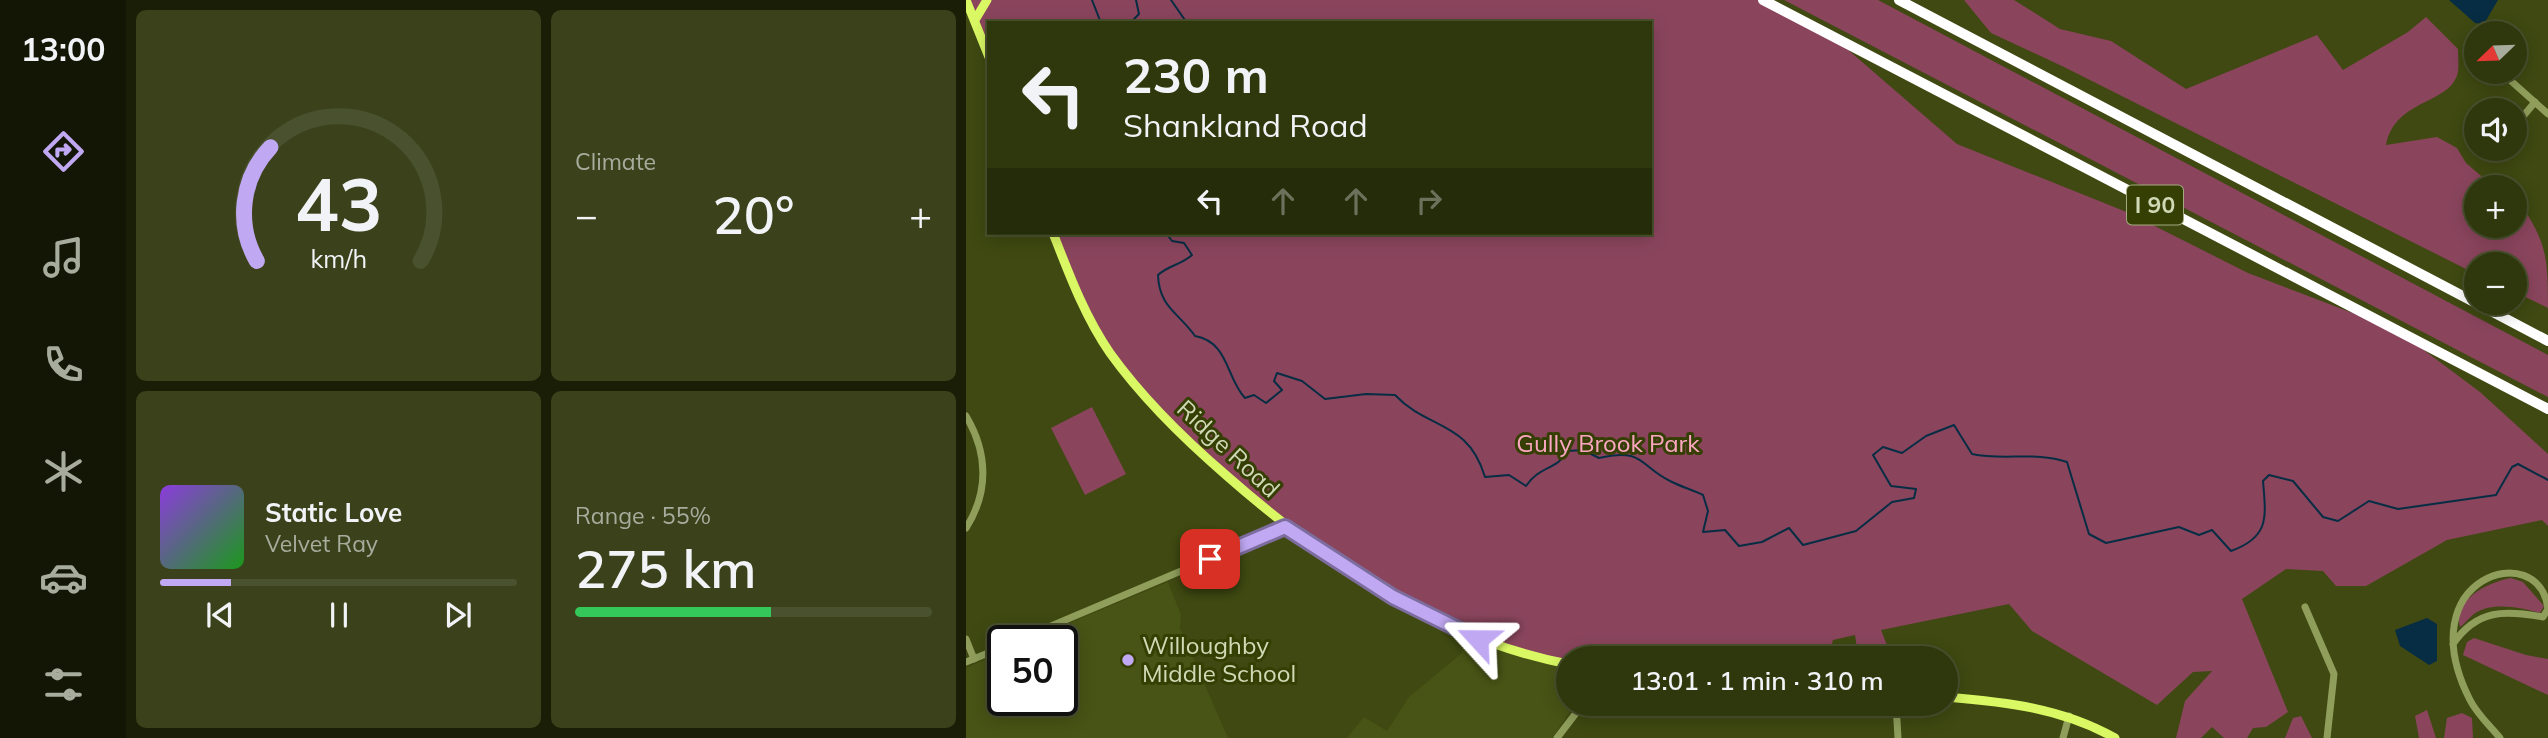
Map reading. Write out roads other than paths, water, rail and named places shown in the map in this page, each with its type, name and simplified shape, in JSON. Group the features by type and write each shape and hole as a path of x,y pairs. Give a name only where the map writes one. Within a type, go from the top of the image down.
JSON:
{"highway":[{"name":"I 90","path":"1763,0 2548,409"},
{"name":"I 90","path":"1899,0 2464,297"},
{"name":"I 90","path":"2499,315 2548,341"}],"main road":[{"path":"966,0 987,52"},
{"path":"975,20 987,0"},
{"name":"Ridge Road","path":"1054,235 1071,280 1110,352 1174,430 1285,527 1430,618 1478,639 1556,661"},
{"path":"1958,698 2006,702 2070,716 2115,738"}],"street":[{"path":"966,29 975,20"},
{"path":"2515,84 2548,114"},
{"path":"2527,112 2535,102"},
{"path":"966,416 981,446 984,475 979,507 966,528"},
{"path":"1053,625 1285,527"},
{"path":"2454,644 2462,632 2478,618 2492,612 2511,611 2543,617 2548,610 2543,593 2533,582 2517,574 2487,576 2471,587 2455,614 2454,644 2454,660 2469,699 2500,738"},
{"path":"2305,607 2334,674 2327,738"},
{"path":"966,639 974,659"},
{"path":"966,662 987,654"},
{"path":"1557,738 1574,716"},
{"path":"1897,716 1898,738"},
{"path":"2063,738 2070,716"}],"water":[{"path":"2449,0 2498,0 2486,21 2473,21"},
{"path":"2427,618 2437,624 2437,661 2429,665 2400,646 2395,630"}],"waterway":[{"path":"1092,0 1100,21"},
{"path":"1132,21 1139,14 1136,0"},
{"path":"1171,0 1186,21"},
{"path":"1168,235 1172,241 1184,243 1192,255 1158,275 1162,295 1195,336 1214,345 1221,353 1245,398 1254,395 1266,403 1282,390 1274,381 1277,373 1302,381 1325,399 1366,394 1395,395 1421,415 1458,435 1478,459 1485,477 1509,475 1526,486 1536,475 1559,462 1568,451 1583,450 1599,458 1614,455 1634,457 1661,476 1703,495 1708,511 1703,532 1725,530 1739,546 1762,542 1789,528 1803,545 1856,531 1892,502 1914,498 1916,489 1891,486 1873,455 1883,447 1902,453 1926,436 1954,425 1972,454 2043,457 2067,462 2089,534 2106,543 2179,527 2199,535 2212,530 2231,551 2253,539 2259,532 2263,524 2265,505 2263,481 2269,475 2293,481 2323,517 2338,521 2369,501 2398,509 2496,495 2512,467 2518,464 2548,480"}],"place":[{"name":"Willoughby Middle School","path":"1128,660"}],"park label":[{"name":"Gully Brook Park","path":"1608,444"}]}
